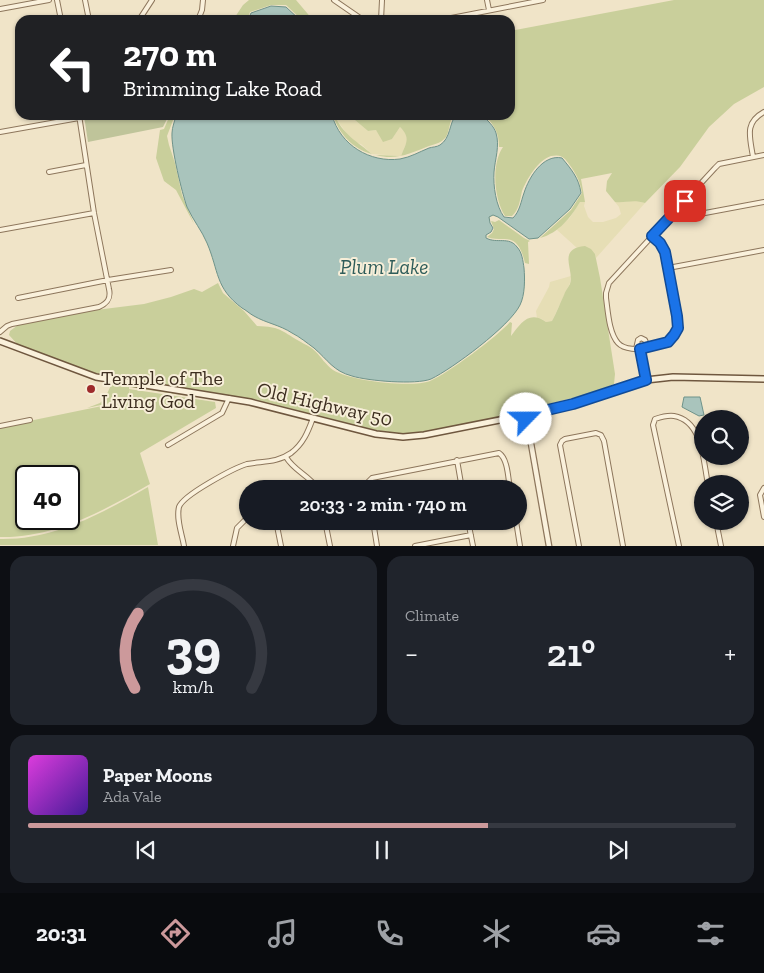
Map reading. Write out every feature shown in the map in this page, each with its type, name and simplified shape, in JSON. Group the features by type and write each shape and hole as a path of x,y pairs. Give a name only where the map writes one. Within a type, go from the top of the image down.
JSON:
{"main road":[{"name":"Old Highway 50","path":"0,342 96,377 229,398 269,406 376,434 403,437 424,435 573,404 646,380 673,377 764,379"}],"street":[{"path":"0,9 49,0"},
{"path":"57,0 60,15"},
{"path":"86,0 88,15"},
{"path":"200,15 202,0"},
{"path":"334,0 356,15"},
{"path":"381,15 382,0"},
{"path":"487,0 489,10"},
{"path":"468,15 543,0"},
{"path":"142,15 151,1"},
{"path":"753,157 750,127 756,117 764,112"},
{"path":"0,132 59,120"},
{"path":"0,332 12,324 99,307 107,302 110,296 94,213 80,120"},
{"path":"652,236 662,246 668,268 678,328 668,342 638,349 622,346 614,338 606,292 609,283 652,236 719,164 764,155"},
{"path":"49,172 86,165"},
{"path":"685,201 696,210 706,213 764,202"},
{"path":"0,230 94,213"},
{"path":"668,268 764,250"},
{"path":"18,298 108,280 171,270"},
{"path":"646,380 638,349 638,340 641,338 645,340 648,347"},
{"path":"168,445 222,413 229,398"},
{"path":"526,415 549,546"},
{"path":"679,546 653,425 655,420 674,416 690,424 698,439 706,475"},
{"path":"184,546 179,511 180,504 186,498 242,466 286,457 304,439 313,418"},
{"path":"0,426 30,420"},
{"path":"579,546 560,445 565,439 596,433 601,436 604,442 623,546"},
{"path":"370,480 372,478 493,453 500,454 504,459 508,480"},
{"path":"286,457 294,468 312,480"},
{"path":"457,460 460,480"},
{"path":"764,488 760,495 764,517"},
{"path":"234,546 239,526"},
{"path":"278,530 281,546"},
{"path":"327,530 330,546"},
{"path":"374,530 377,546"},
{"path":"470,530 473,546"},
{"path":"517,530 520,546"},
{"path":"718,530 721,546"},
{"path":"415,546 471,535"}],"shaded area":[{"path":"337,120 355,120 368,131 376,130 392,139 400,127 406,134 407,141 401,156 372,154 361,144 353,142"},
{"path":"634,200 645,203 596,258 595,254 579,247 577,248 556,229 569,219 580,202 585,202 584,206 588,217 593,222 603,222 616,218 621,214 615,202"},
{"path":"571,276 570,283 552,321 546,322 537,318 536,311 550,282"}],"green space":[{"path":"249,0 296,0 309,15 297,15 286,5 271,5 250,12 249,15 236,15"},
{"path":"674,0 764,0 764,87 734,104 709,127 680,167 645,203 637,201 615,202 606,191 607,181 612,173 581,179 585,202 580,202 559,228 540,238 571,210 582,193 578,179 571,167 563,158 555,155 546,158 537,166 524,186 519,205 512,216 505,216 501,209 496,191 495,172 499,154 503,147 499,147 498,137 489,120 515,120 515,30"},
{"path":"85,120 166,120 163,127 88,142"},
{"path":"168,120 173,120 167,136 182,195 194,224 176,190 164,181 156,158 160,130 164,129"},
{"path":"335,120 338,120 341,127 356,142 372,154 365,152 348,140"},
{"path":"355,120 451,120 446,137 442,141 401,156 406,144 406,134 400,127 392,139 383,142 376,130 368,131"},
{"path":"376,155 400,156 383,157"},
{"path":"499,220 530,241 528,242 529,264 525,263 521,250 516,243 508,239 487,237 494,229 491,221"},
{"path":"585,246 595,254 615,374 614,384 596,392 485,420 423,433 397,434 347,425 273,404 240,397 139,382 90,372 18,345 9,335 10,331 18,325 96,310 144,304 194,289 202,292 218,283 223,293 244,311 257,326 276,328 284,332 313,349 328,366 341,374 381,382 421,383 438,377 460,363 510,322 512,323 511,336 522,323 530,318 535,317 546,322 552,321 570,284 571,278 568,261 571,251"},
{"path":"113,381 189,394 188,396 129,387 129,399 87,408 100,403 105,398"},
{"path":"129,389 215,402 216,408 140,453 150,484 80,520 80,465 15,465 15,530 51,530 20,536 0,537 0,427 131,400"},
{"path":"148,487 158,545 0,545 0,539 40,535 59,530 80,530 80,522"}],"water":[{"path":"271,6 286,7 295,15 250,15"},
{"name":"Plum Lake","path":"175,120 334,120 342,135 358,150 378,158 400,159 440,145 448,135 453,120 487,120 494,128 497,138 494,183 497,202 504,217 513,218 519,209 526,187 533,174 543,163 555,158 562,158 571,170 581,193 570,209 538,238 529,239 498,217 493,215 489,217 493,228 486,235 486,238 514,244 519,249 524,265 522,301 514,314 493,335 466,357 431,379 404,382 359,378 340,371 301,338 252,315 233,301 222,286 207,243 187,207 177,170 172,131"},
{"path":"684,397 700,397 703,410 694,410 694,413 682,407"}],"place":[{"name":"Temple of The Living God","path":"91,389"}],"route":[{"path":"526,419 526,415 573,404 646,380 640,349 668,342 678,328 665,252 660,243 652,236 685,201"}]}
